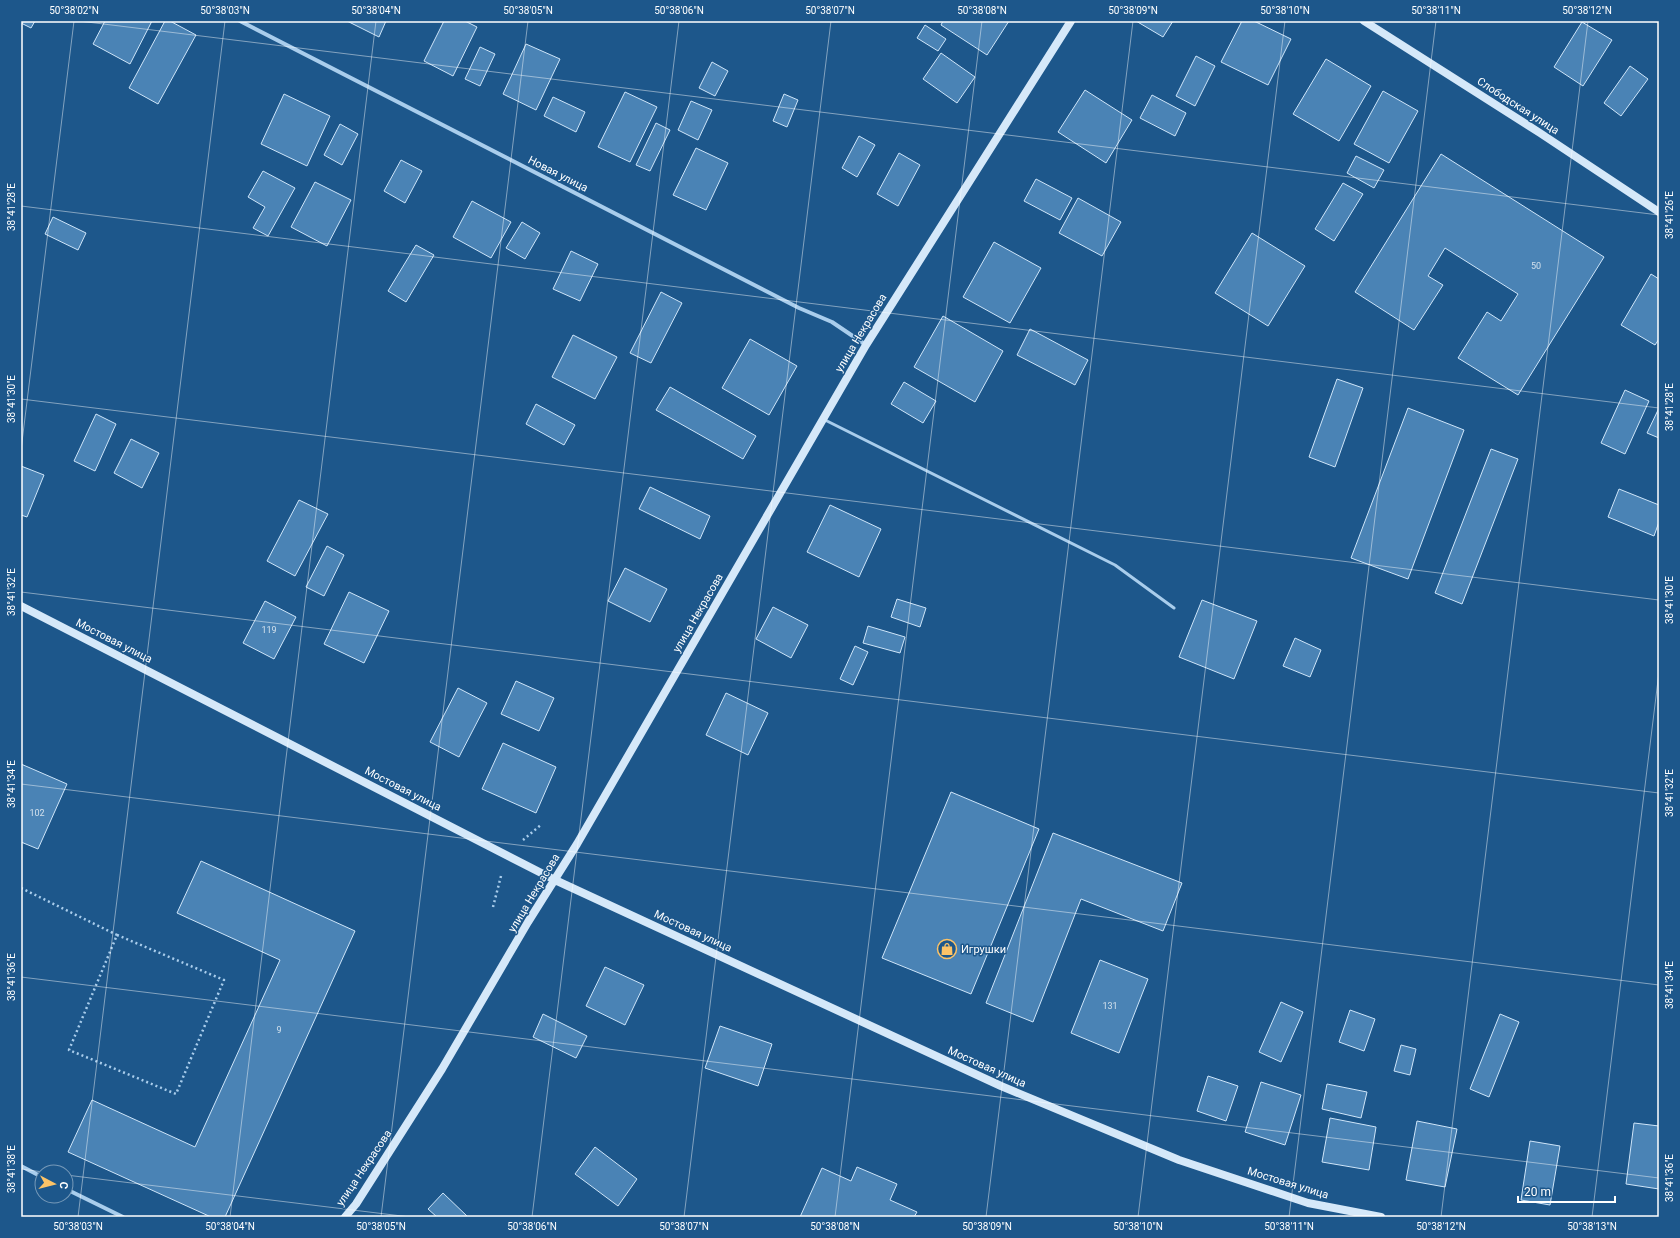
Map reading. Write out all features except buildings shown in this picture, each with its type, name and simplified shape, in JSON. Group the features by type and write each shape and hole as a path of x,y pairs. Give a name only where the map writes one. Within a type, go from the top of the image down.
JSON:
{"street":[{"name":"Новая улица","path":"240,21 792,304 832,322 866,345"},
{"name":"улица Некрасова","path":"344,1217 356,1204 442,1069 528,922 555,880 866,345 1071,21"},
{"name":"Слободская улица","path":"1364,21 1540,133 1659,212"},
{"name":"Мостовая улица","path":"21,606 555,880 1001,1086 1179,1160 1308,1203 1380,1217"},
{"path":"21,1166 34,1173"},
{"path":"74,1193 123,1217"}],"lane":[{"path":"823,419 1115,565 1174,608"}],"path":[{"path":"21,888 117,935 224,980 176,1094 69,1050 117,935"}],"place":[{"name":"Игрушки","path":"947,949"}]}
